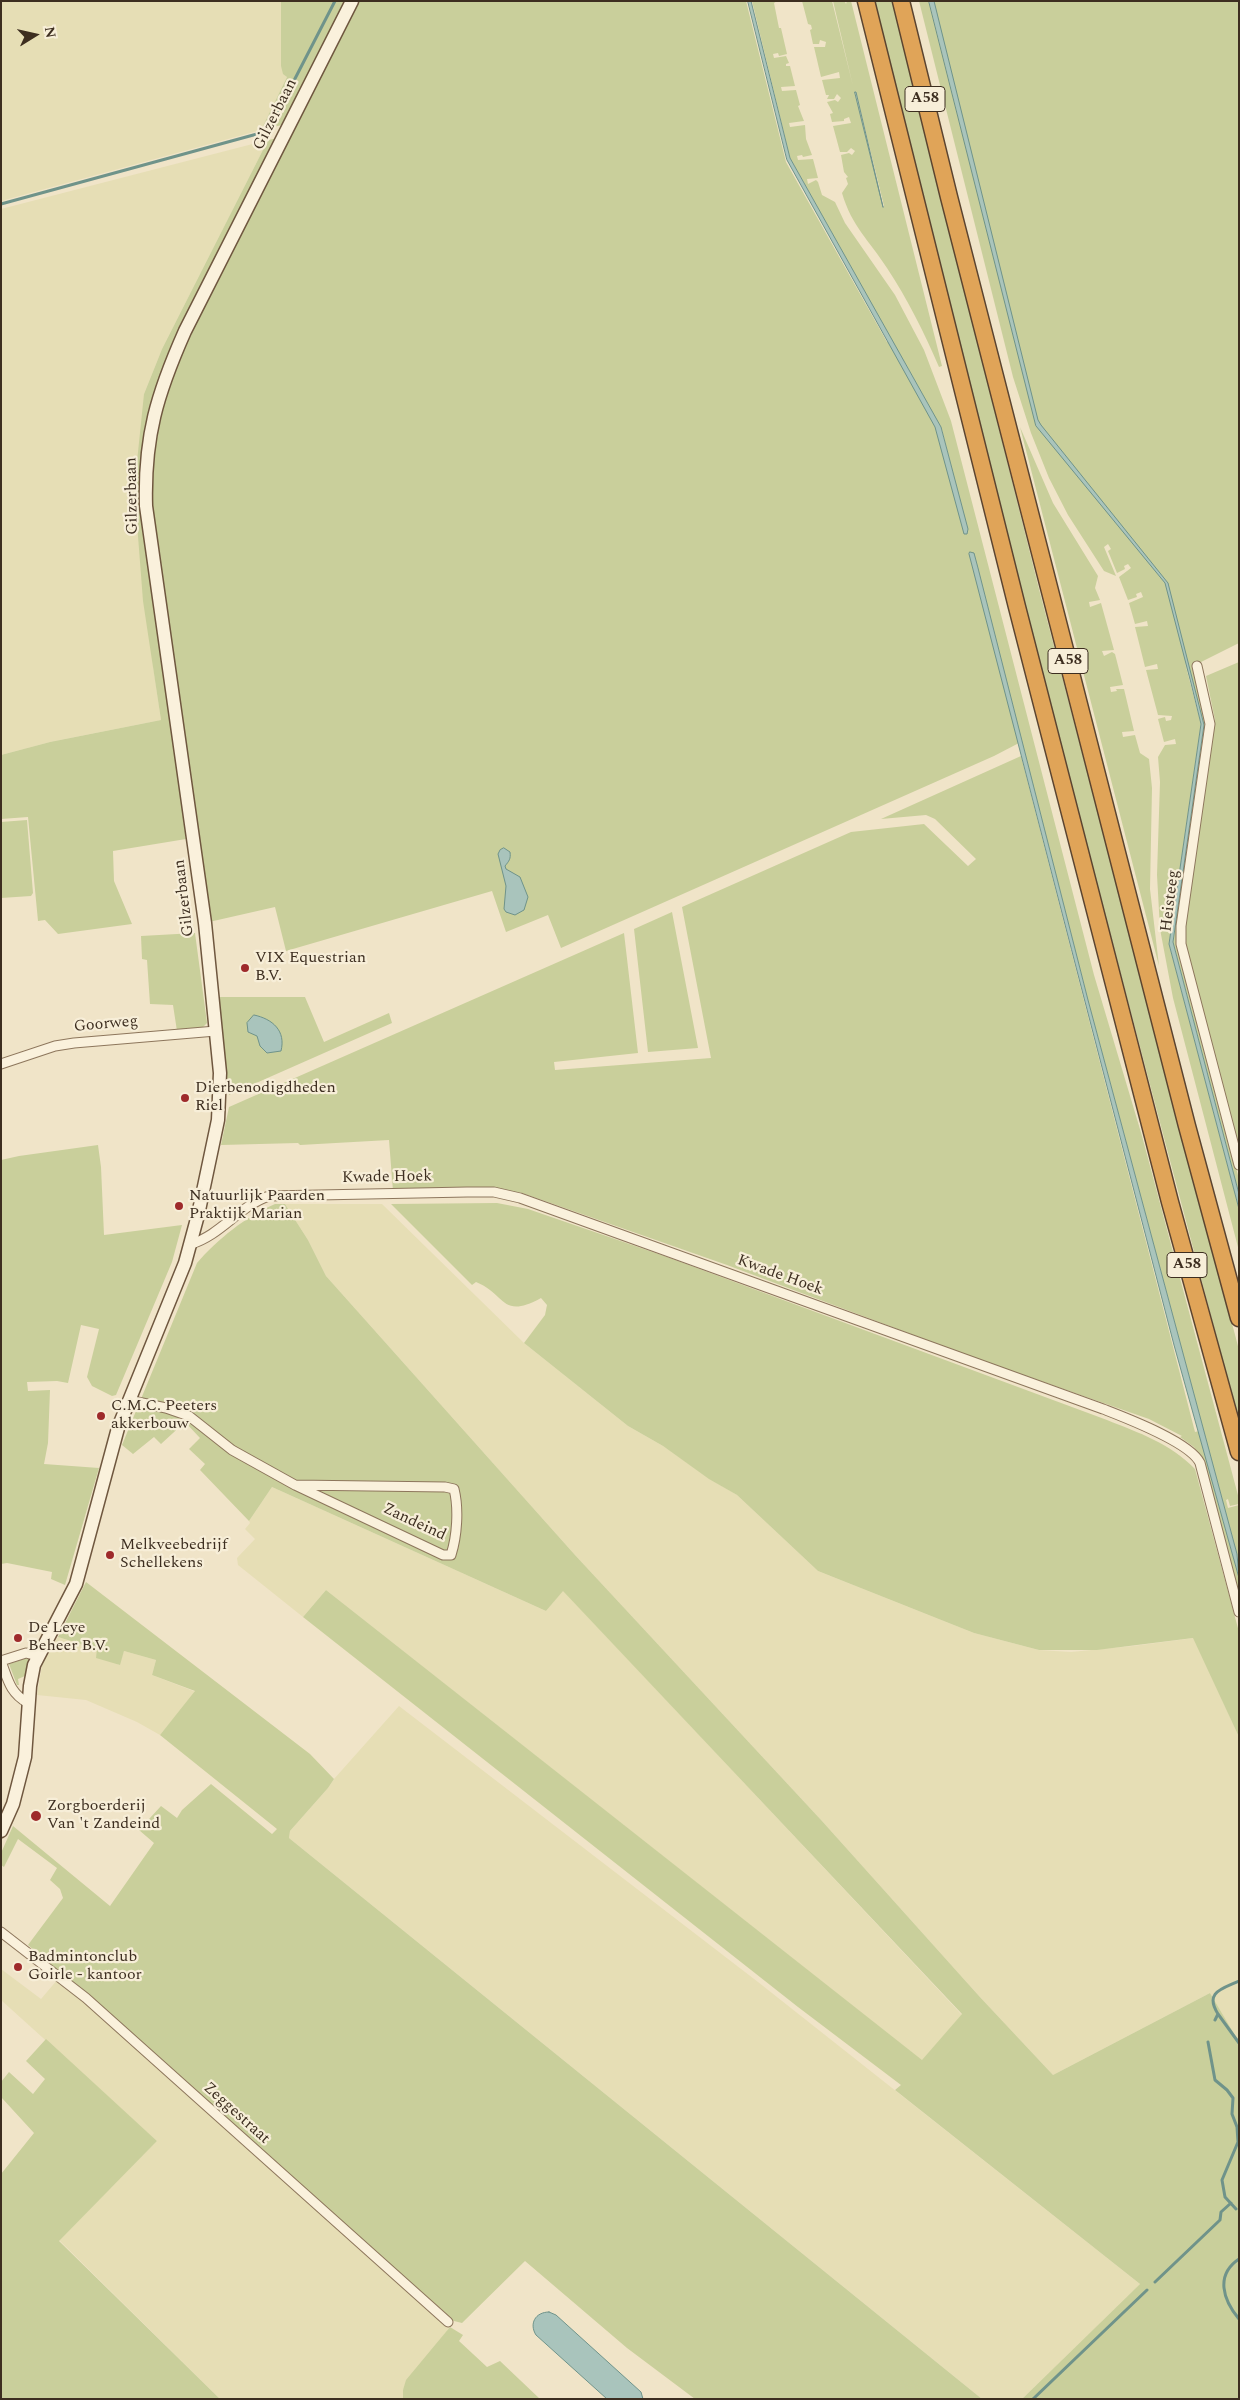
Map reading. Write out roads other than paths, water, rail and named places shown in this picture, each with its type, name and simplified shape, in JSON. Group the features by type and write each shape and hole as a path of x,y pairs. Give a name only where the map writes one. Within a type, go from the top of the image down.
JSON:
{"highway":[{"name":"A58","path":"866,1 1017,607 1170,1202 1239,1452"},
{"name":"A58","path":"901,1 1187,1126 1239,1318"}],"street":[{"name":"Gilzerbaan","path":"216,1031 200,881 149,536 146,486 148,449 160,390 181,339 352,1"},
{"name":"Heisteeg","path":"1197,666 1210,724 1181,926 1181,944 1239,1165"},
{"name":"Goorweg","path":"1,1064 55,1046 74,1043 216,1031"},
{"path":"1,1831 13,1804 22,1773 27,1742 28,1703 37,1656 66,1606 76,1584 112,1447 128,1400 179,1282 191,1244 218,1120 220,1073 216,1031"},
{"name":"Kwade Hoek","path":"191,1244 203,1240 259,1200 278,1195 494,1192 520,1198 1103,1409 1136,1422 1190,1450 1200,1463 1239,1612"},
{"name":"Zandeind","path":"128,1400 182,1412 232,1450 296,1485 443,1555 451,1555 455,1542 456,1497 454,1489 445,1487 296,1485"},
{"path":"28,1703 16,1696 1,1661 26,1654 37,1656"},
{"name":"Zeggestraat","path":"1,1932 86,1998 448,2322"}],"water":[{"path":"748,1 751,1 790,158 941,427 968,529 967,534 964,534 935,427 787,160"},
{"path":"929,1 934,1 1038,420 1168,583 1204,725 1173,942 1239,1194 1239,1209 1169,944 1201,724 1191,683 1165,583 1036,426"},
{"path":"855,92 856,92 883,207"},
{"path":"970,552 974,553 978,568 1088,1000 1237,1554 1239,1578 1174,1345"},
{"path":"504,848 510,852 509,860 505,866 506,869 520,877 528,897 524,910 515,915 506,912 504,909 506,886 498,854"},
{"path":"254,1015 272,1023 280,1032 282,1038 281,1051 267,1053 260,1046 257,1036 248,1032 247,1023"},
{"path":"549,2312 556,2315 641,2392 643,2399 607,2399 536,2335 533,2327 535,2319 540,2314"}],"waterway":[{"path":"1,204 268,131 335,1"},
{"path":"1215,2020 1218,2014 1214,2007 1214,1996 1221,1989 1239,1981"},
{"path":"1218,2014 1239,2043"},
{"path":"1208,2042 1215,2080 1233,2098 1232,2114 1237,2127 1238,2142 1222,2180 1225,2197 1236,2209"},
{"path":"1155,2282 1220,2220 1221,2212 1231,2203"},
{"path":"1239,2259 1231,2265 1224,2280 1224,2288 1229,2304 1239,2319"},
{"path":"1033,2399 1147,2290"}],"place":[{"name":"VIX Equestrian B.V.","path":"245,968"},
{"name":"Dierbenodigdheden Riel","path":"185,1098"},
{"name":"Natuurlijk Paarden Praktijk Marian","path":"179,1206"},
{"name":"C.M.C. Peeters akkerbouw","path":"101,1416"},
{"name":"Melkveebedrijf Schellekens","path":"110,1555"},
{"name":"De Leye Beheer B.V.","path":"18,1638"},
{"name":"Zorgboerderij Van 't Zandeind","path":"36,1816"},
{"name":"Badmintonclub Goirle - kantoor","path":"18,1967"}]}
